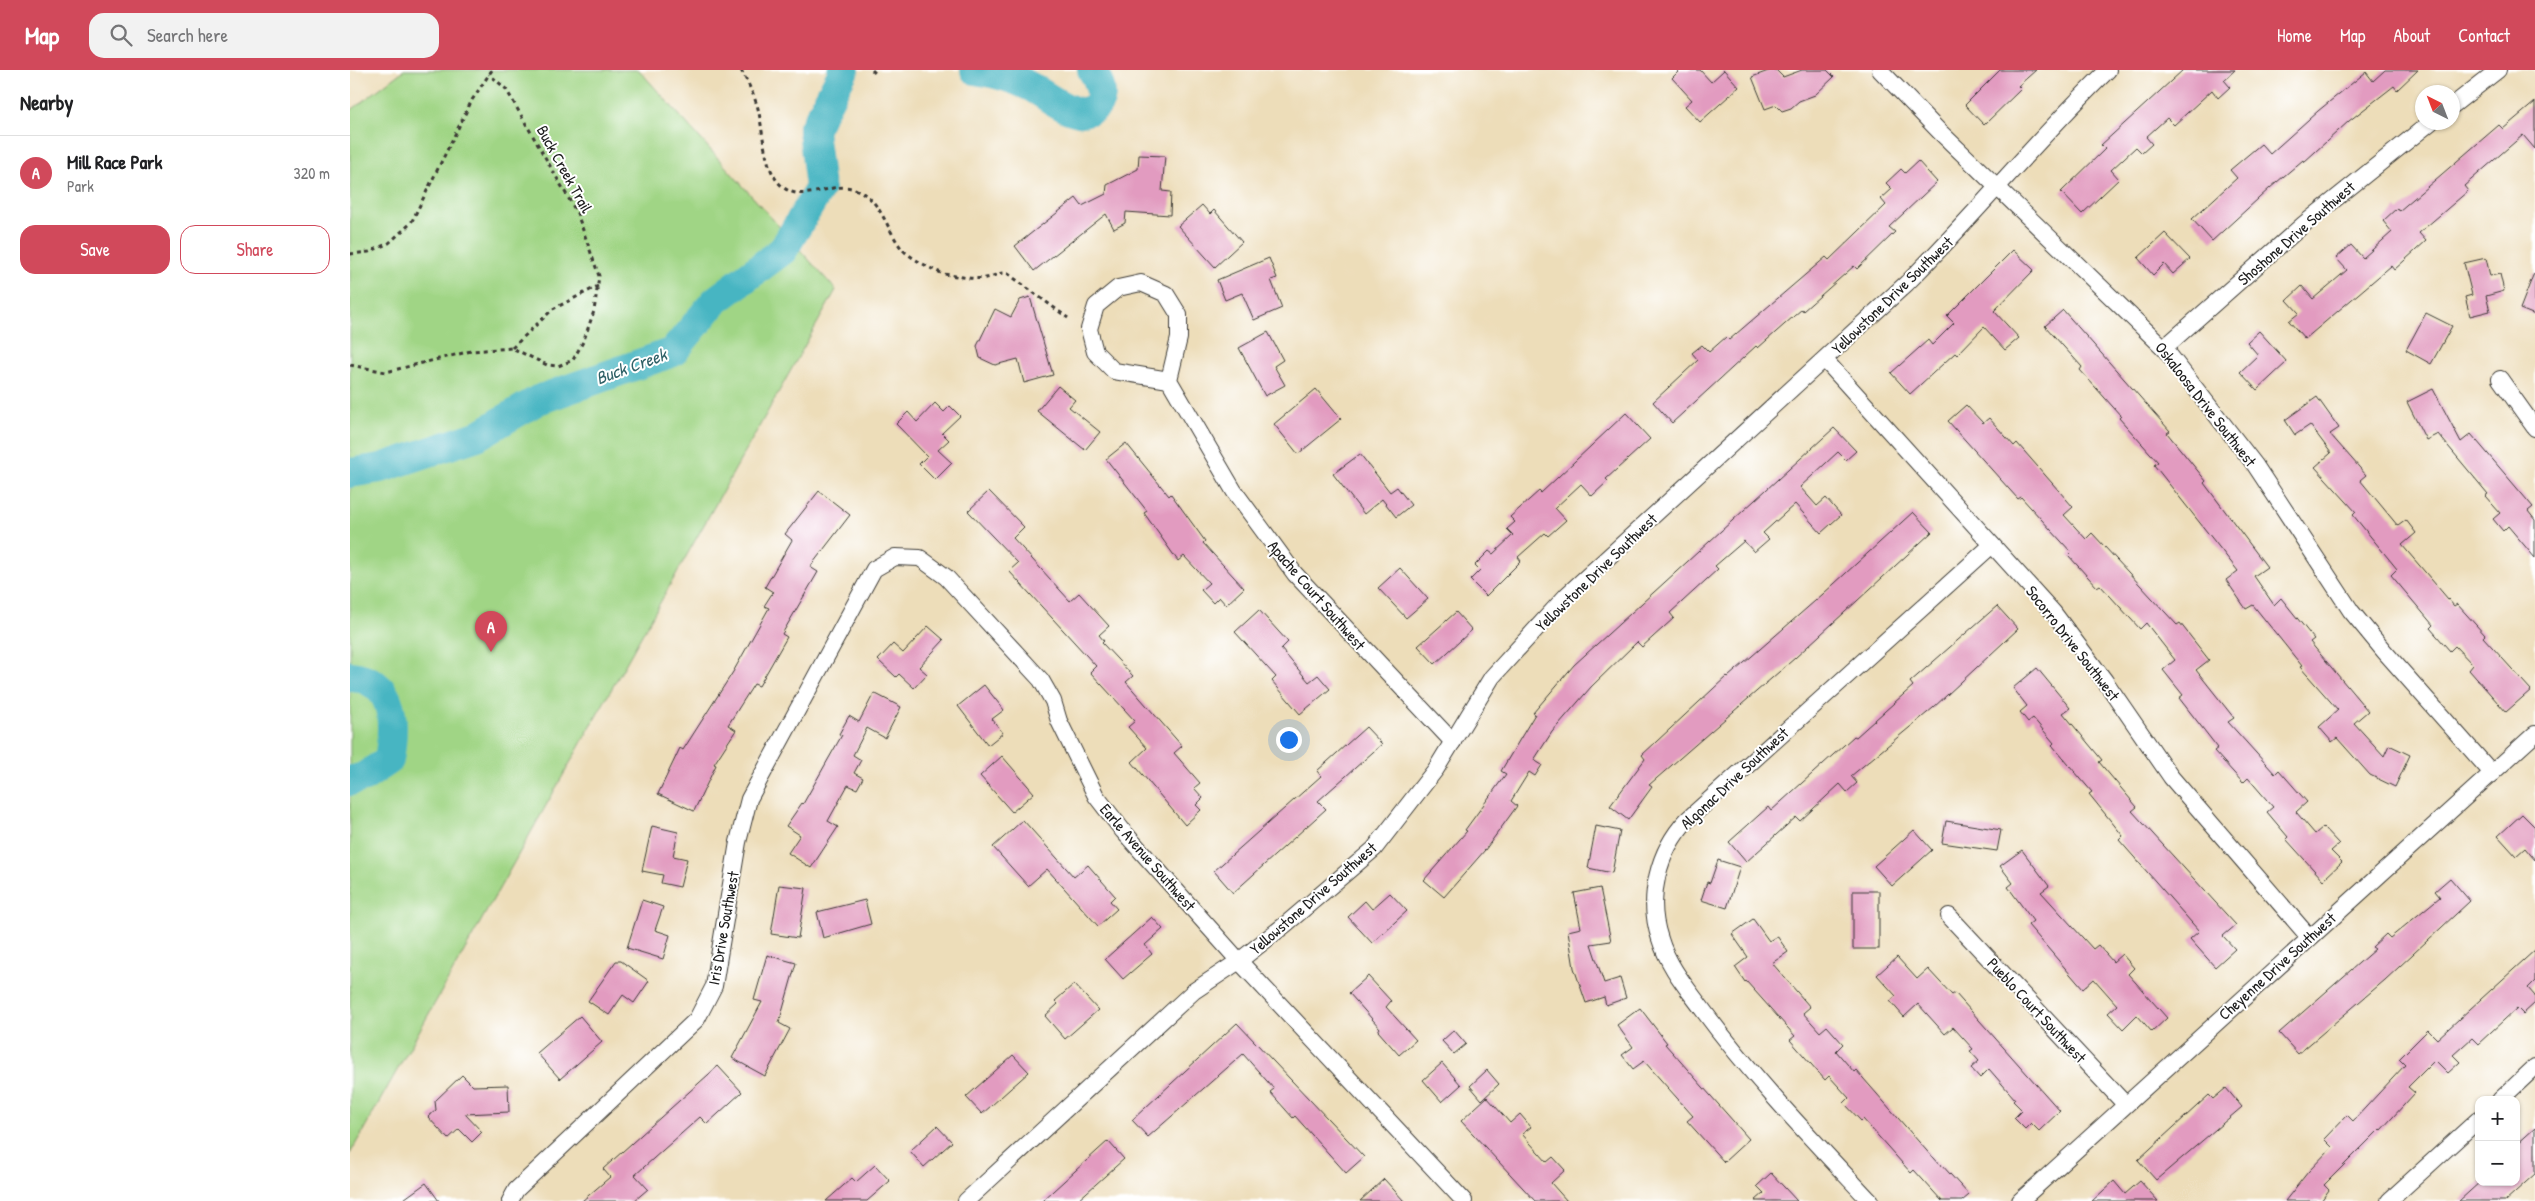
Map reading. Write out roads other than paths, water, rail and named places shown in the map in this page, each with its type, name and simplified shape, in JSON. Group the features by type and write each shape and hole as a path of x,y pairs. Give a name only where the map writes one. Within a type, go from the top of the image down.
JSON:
{"street":[{"name":"Oskaloosa Drive Southwest","path":"1880,70 1939,132 2164,348 2246,452 2351,611 2492,773"},
{"name":"Yellowstone Drive Southwest","path":"966,1201 1194,991 1239,961 1374,849 1436,769 1492,677 1567,596 1908,283 1960,228 1996,185 2108,70"},
{"path":"2460,100 2498,70"},
{"name":"Shoshone Drive Southwest","path":"2164,348 2311,218 2421,130"},
{"path":"1141,283 1166,294 1179,315 1179,338 1169,380 1114,371 1095,352 1089,329 1096,306 1118,288 1141,283"},
{"name":"Socorro Drive Southwest","path":"1825,360 2070,634 2187,798 2309,937"},
{"path":"2500,379 2535,428"},
{"name":"Apache Court Southwest","path":"1169,380 1234,491 1294,574 1453,742"},
{"name":"Algonac Drive Southwest","path":"1870,1201 1744,1062 1671,964 1660,940 1654,916 1656,879 1670,840 1687,820 1992,545"},
{"name":"Earle Avenue Southwest","path":"856,600 874,569 895,557 920,558 946,577 1041,680 1053,701 1059,721 1096,796 1122,831 1239,961 1464,1201"},
{"name":"Iris Drive Southwest","path":"510,1201 516,1190 697,1020 714,986 738,842 749,799 856,600"},
{"name":"Cheyenne Drive Southwest","path":"2020,1201 2124,1104 2535,734"},
{"name":"Pueblo Court Southwest","path":"1949,916 2124,1104"},
{"path":"2504,1096 2535,1068"},
{"path":"2389,1201 2475,1123"}],"waterway":[{"name":"Buck Creek","path":"350,473 381,468 477,436 538,400 673,352 715,301 783,250 820,188 813,130 844,70"},
{"name":"Buck Creek","path":"975,70 997,74 1018,81 1066,108 1082,112 1096,106 1101,97 1100,86 1092,70"},
{"name":"Buck Creek","path":"350,676 377,686 385,695 392,719 389,760 364,777 350,781"}],"place":[{"name":"Mill Race Park","path":"491,652"}]}
